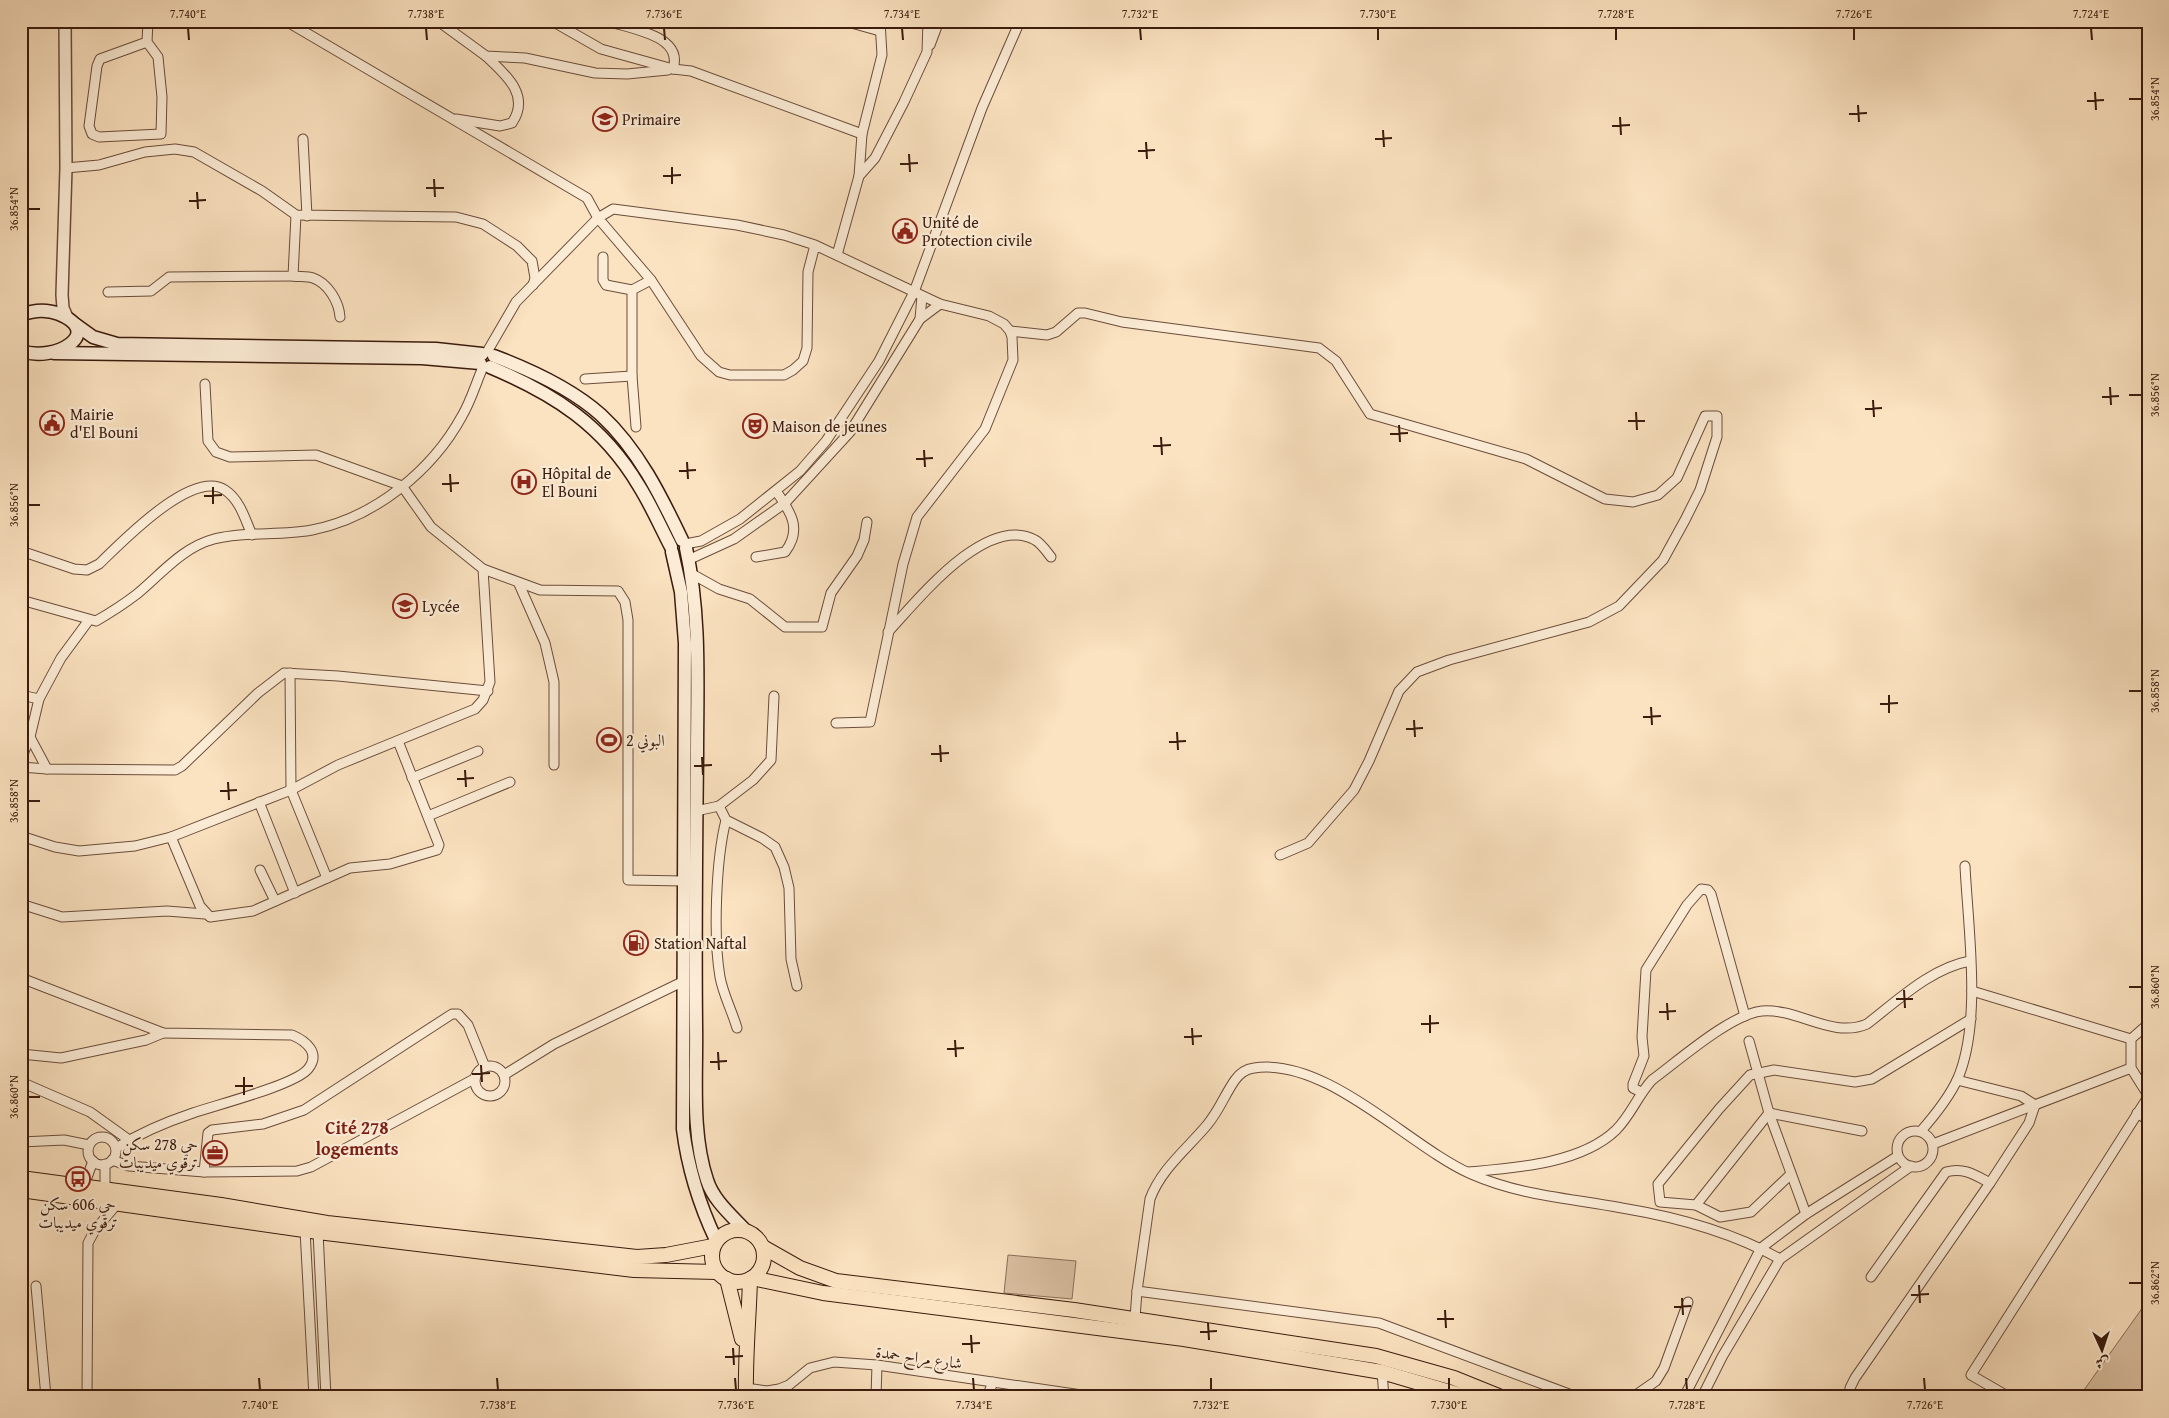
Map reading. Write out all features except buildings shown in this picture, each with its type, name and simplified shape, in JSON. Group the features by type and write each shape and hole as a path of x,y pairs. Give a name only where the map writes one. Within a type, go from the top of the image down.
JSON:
{"main road":[{"path":"21,315 43,310 71,321 93,337 117,344 436,349 486,360 562,403 584,419 603,438 639,485 681,548 692,574 697,650 697,1127 702,1162 708,1183 716,1196 746,1231 759,1240 763,1247 764,1261 751,1278 749,1329 745,1357"},
{"path":"54,353 72,344 76,338 71,321"},
{"path":"23,352 486,360"},
{"path":"681,548 681,592 685,643 682,982 683,1129 687,1162 698,1200 715,1243 712,1260 722,1276 738,1318 745,1357 746,1392"},
{"path":"21,1178 327,1223 637,1257 666,1255 715,1243 729,1231 746,1231"},
{"path":"21,1190 311,1231 634,1270 722,1276 738,1282 751,1278 823,1293 1184,1339 1382,1372 1466,1397"},
{"path":"763,1247 812,1273 836,1281 1135,1318 1376,1356 1454,1378 1501,1397"}],"street":[{"path":"64,21 66,168 62,296 63,308 71,321"},
{"path":"147,42 100,59 96,66 89,126 92,134 99,137 161,134 162,97 158,57 147,42 148,21"},
{"path":"286,21 587,198 598,218 651,280 709,366 719,372 730,375 784,375 803,361 808,348 808,272 815,246"},
{"path":"438,21 486,56 512,81 518,99 518,115 512,123 500,126 450,118"},
{"path":"552,21 602,49 673,69 691,71 862,134"},
{"path":"608,21 642,30 666,43 673,53 675,62 673,69"},
{"path":"837,255 859,176 862,134 882,55 880,26 844,21"},
{"path":"927,52 928,21"},
{"path":"859,176 875,158 904,102 939,21"},
{"path":"681,548 700,541 740,519 800,471 826,442 879,361 918,294 982,108 1020,21"},
{"path":"486,56 524,58 595,74 627,74 673,69"},
{"path":"303,139 307,216"},
{"path":"66,168 99,165 145,152 175,149 194,152 262,190 296,215 456,218 483,224 517,246 532,261 553,265"},
{"path":"21,600 96,621 112,611 191,549 214,539 312,530 353,519 381,504 434,454 462,416 486,360 516,302 598,218 614,209 737,225 784,235 815,246 940,304 989,316 1004,324 1010,330 1012,337 1013,360 984,429 917,517 907,547 887,633 870,722 836,724"},
{"path":"292,276 296,215"},
{"path":"603,257 603,280 606,284 632,290 651,280"},
{"path":"532,261 535,278 533,285"},
{"path":"108,292 151,291 170,277 292,276 314,278 323,284 340,306 340,316"},
{"path":"632,290 632,376 636,426"},
{"path":"918,294 920,319"},
{"path":"681,548 734,539 784,503 850,432 920,319 940,304"},
{"path":"1010,330 1047,335 1056,332 1078,313 1085,313 1122,322 1319,348 1336,360 1370,414 1526,460 1605,499 1633,502 1658,495 1677,478 1705,416 1717,416 1717,437 1700,490 1685,520 1663,560 1619,606 1589,622 1449,660 1417,672 1398,691 1369,761 1354,790 1308,843 1280,855"},
{"path":"585,379 632,376"},
{"path":"205,384 208,441 216,452 230,457 316,455 402,486 431,527 483,569 519,584 540,590 618,591 625,602 628,620 630,698 628,880 684,881"},
{"path":"21,551 74,569 87,570 99,564 161,507 181,496 214,486 224,489 238,503 252,535"},
{"path":"756,556 785,552 794,541 794,524 776,490"},
{"path":"692,574 719,589 750,599 785,627 822,627 831,593 857,556 864,540 867,522"},
{"path":"887,633 941,575 977,546 1000,538 1020,536 1036,540 1051,557"},
{"path":"21,836 55,847 79,851 135,846 170,837 290,790 338,765 475,709 488,691 490,682 483,569"},
{"path":"519,584 545,643 554,682 554,765"},
{"path":"21,760 30,737 39,699 62,658 89,620"},
{"path":"21,767 175,770 182,766 258,693 284,673 488,691"},
{"path":"290,673 290,790 327,878"},
{"path":"21,695 39,699"},
{"path":"696,811 719,806 763,771 770,760 774,696"},
{"path":"30,737 47,769"},
{"path":"21,904 62,917 167,911 206,914 215,918 253,911 350,868 390,864 437,850 439,845 398,741"},
{"path":"412,778 478,751"},
{"path":"428,816 510,782"},
{"path":"258,802 295,893"},
{"path":"719,806 726,820 762,838 775,847 784,867 789,888 791,959 797,986"},
{"path":"726,820 720,844 718,936 720,977 738,1028"},
{"path":"170,837 206,914"},
{"path":"1921,1132 1939,1110 1957,1080 1966,1050 1971,1020 1972,991 1965,866"},
{"path":"260,870 275,902"},
{"path":"1641,1092 1634,1088 1633,1084 1644,1056 1642,1037 1646,970 1687,905 1701,889 1708,890 1711,894 1745,1016"},
{"path":"1467,1172 1532,1164 1587,1149 1617,1129 1641,1092 1652,1080 1728,1024 1745,1016 1764,1011 1839,1028 1858,1028 1867,1024 1937,973 1955,964 1970,961"},
{"path":"21,978 163,1033 226,1036 292,1035 303,1040 311,1048 313,1058 308,1070 292,1079 192,1113 129,1140 116,1148 109,1162 105,1189"},
{"path":"504,1075 554,1044 682,982"},
{"path":"1972,991 2131,1039"},
{"path":"204,1172 208,1134 212,1130 263,1124 304,1110 452,1014 458,1014 468,1025 485,1067"},
{"path":"1791,1174 1751,1212 1720,1218 1696,1206 1660,1202 1658,1184 1740,1084 1758,1072 1774,1070 1855,1082 1872,1079 1971,1020"},
{"path":"2009,1397 1971,1375 2148,1096 2131,1068 2131,1039 2148,1024"},
{"path":"21,1054 61,1058 146,1040 163,1033"},
{"path":"1749,1041 1769,1113 1806,1214"},
{"path":"93,1161 204,1172 297,1171 311,1167 474,1079 478,1072 485,1067 494,1066 504,1075 504,1088 494,1096 482,1094 476,1088 474,1079"},
{"path":"1135,1318 1150,1199 1155,1186 1162,1175 1208,1124 1236,1080 1244,1071 1277,1067 1328,1085 1384,1117 1452,1164 1467,1172 1527,1193 1623,1208 1694,1224 1761,1248 1780,1259"},
{"path":"1932,1144 2131,1068"},
{"path":"1957,1080 2021,1096 2035,1105"},
{"path":"21,1082 90,1112 129,1140"},
{"path":"1851,1397 1850,1388 1854,1378 1990,1183 2029,1123 2035,1105"},
{"path":"1769,1113 1862,1131"},
{"path":"1696,1206 1769,1113"},
{"path":"2138,1113 2148,1120"},
{"path":"1909,1131 1926,1134 1932,1144 1933,1150 1928,1161 1917,1167 1901,1161 1898,1156 1897,1144 1904,1134 1909,1131"},
{"path":"93,1161 88,1154 89,1145 95,1138 103,1137 111,1140 116,1148"},
{"path":"21,1142 64,1140 89,1145"},
{"path":"1684,1397 1761,1248 1806,1214 1898,1156"},
{"path":"81,1186 86,1180 93,1161"},
{"path":"1702,1397 1722,1357 1780,1259 1912,1166"},
{"path":"1871,1277 1946,1172 1956,1169 1968,1171 1990,1183"},
{"path":"87,1397 88,1243 95,1230 117,1204"},
{"path":"311,1231 314,1397"},
{"path":"311,1231 326,1397"},
{"path":"36,1286 46,1397"},
{"path":"1137,1291 1379,1323 1578,1397"},
{"path":"1633,1397 1656,1381 1664,1368 1688,1302"},
{"name":"شارع مراح حمدة","path":"746,1392 779,1389 810,1368 834,1362 877,1365 1095,1397"},
{"path":"876,1397 877,1365"},
{"path":"312,1367 324,1367"},
{"path":"1382,1372 1384,1397"},
{"path":"987,1397 993,1382"}],"shaded area":[{"path":"1008,1255 1076,1261 1072,1299 1004,1293"},
{"path":"2148,1300 2148,1397 2079,1397"}],"place":[{"name":"Primaire","path":"605,119"},
{"name":"Unité de Protection civile","path":"905,231"},
{"name":"Mairie d'El Bouni","path":"52,423"},
{"name":"Maison de jeunes","path":"755,426"},
{"name":"Hôpital de El Bouni","path":"524,482"},
{"name":"Lycée","path":"405,606"},
{"name":"البوني 2","path":"609,740"},
{"name":"Station Naftal","path":"636,943"},
{"name":"حي 278 سكن ترقوي ميديبات","path":"215,1153"},
{"name":"حي 606 سكن ترقوي ميديبات","path":"78,1179"}],"district":[{"name":"Cité 278 logements","path":"357,1138"}]}
